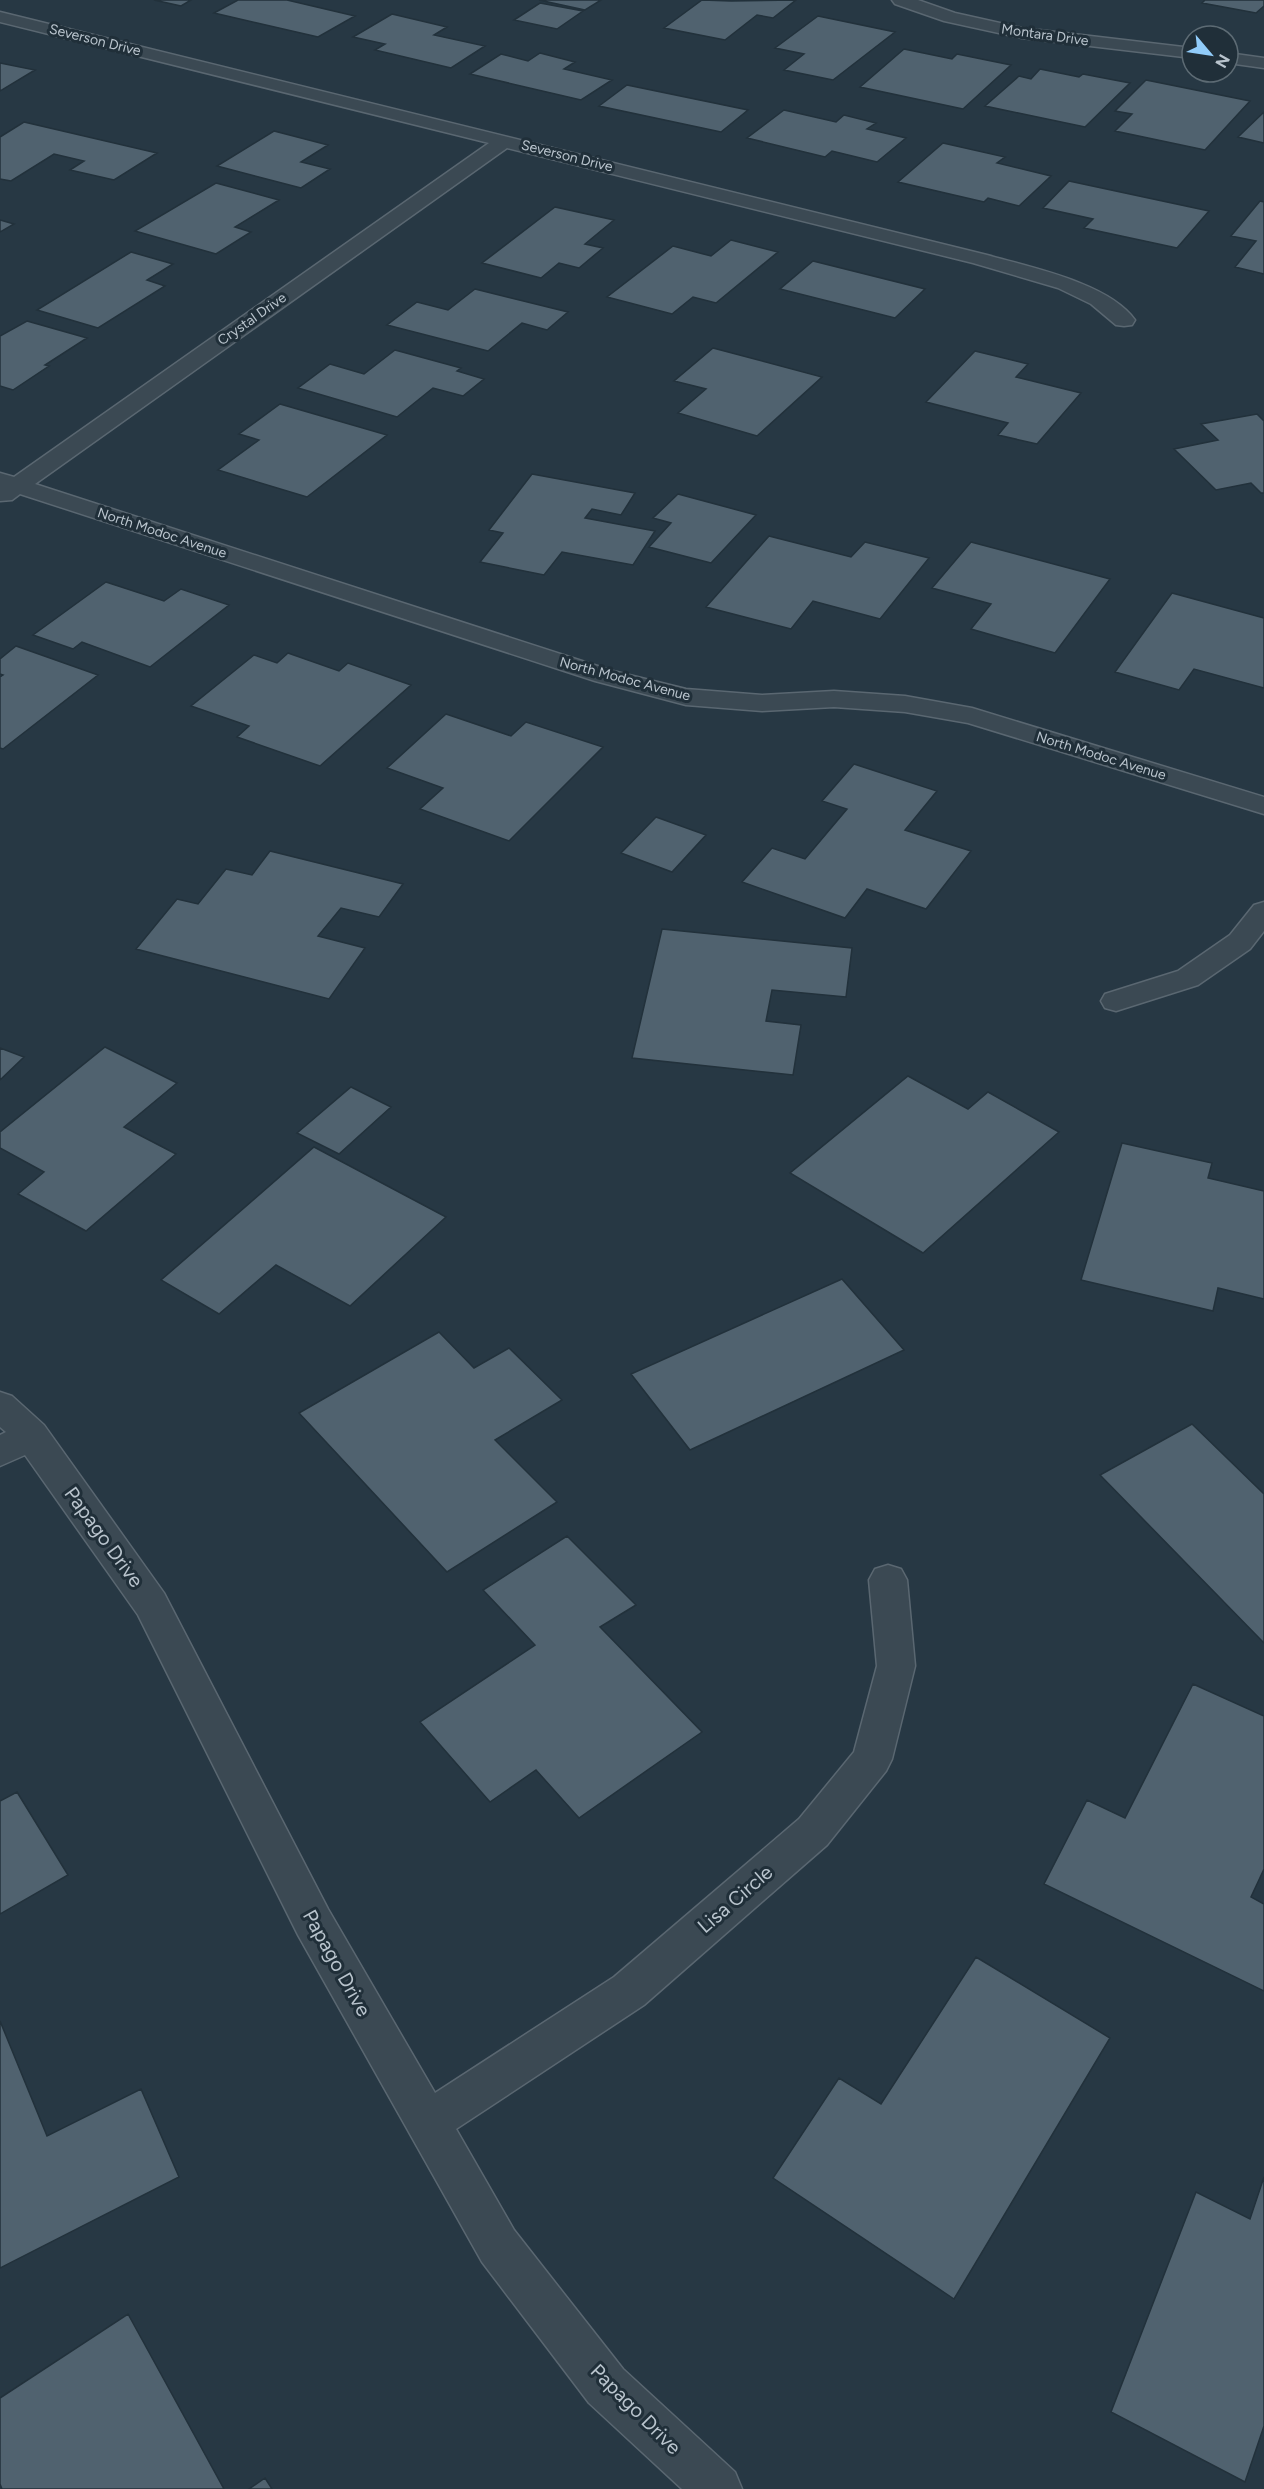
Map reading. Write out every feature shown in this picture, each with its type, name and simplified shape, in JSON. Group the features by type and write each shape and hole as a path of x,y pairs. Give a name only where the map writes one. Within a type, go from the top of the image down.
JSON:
{"street":[{"name":"Montara Drive","path":"901,0 960,20 1022,33 1180,52"},
{"name":"Severson Drive","path":"0,17 991,262 1065,284 1098,300 1124,320"},
{"path":"1240,60 1264,63"},
{"name":"Crystal Drive","path":"6,488 505,141"},
{"name":"North Modoc Avenue","path":"6,488 614,679 686,697 762,703 834,699 905,704 972,716 1264,806"},
{"path":"1116,1000 1188,978 1240,942 1264,911"},
{"name":"Papago Drive","path":"0,1405 15,1444 152,1604 314,1922 498,2246 606,2386 718,2489"},
{"name":"Lisa Circle","path":"428,2122 629,1991 813,1832 872,1759 896,1666 888,1580"}],"building":[{"path":"154,0 191,0 181,6"},
{"path":"238,0 287,0 355,16 318,37 214,13"},
{"path":"539,0 601,0 585,10"},
{"path":"702,0 796,0 773,18 757,15 725,40 664,28"},
{"path":"1205,0 1264,0 1264,6 1256,13 1202,3"},
{"path":"540,3 583,11 557,29 514,20"},
{"path":"392,14 447,27 434,35 485,46 451,68 375,50 385,44 353,37"},
{"path":"818,16 895,32 833,80 784,70 804,54 775,48"},
{"path":"904,49 952,59 957,54 1011,65 963,109 860,87"},
{"path":"540,53 575,62 564,69 612,80 581,100 470,74 501,54 528,61"},
{"path":"0,63 35,70 0,91"},
{"path":"1040,69 1079,77 1083,74 1130,83 1085,127 985,106 1019,76 1031,79"},
{"path":"1146,80 1250,101 1205,150 1115,131 1132,114 1115,111"},
{"path":"627,85 748,110 721,132 599,106"},
{"path":"784,110 836,122 844,115 876,123 867,129 906,138 877,162 832,151 825,157 747,138"},
{"path":"1264,112 1264,143 1238,137"},
{"path":"24,122 157,153 114,180 70,170 84,161 54,154 11,181 0,179 0,137"},
{"path":"274,131 328,145 301,162 330,169 301,188 217,166"},
{"path":"943,143 1005,157 997,163 1051,176 1019,206 988,198 984,202 898,182"},
{"path":"1069,181 1209,211 1177,248 1084,228 1093,219 1043,208"},
{"path":"216,183 279,200 235,227 251,232 216,254 135,231"},
{"path":"1260,201 1264,202 1264,274 1235,267 1256,241 1231,236"},
{"path":"555,207 614,220 585,244 603,248 579,268 559,263 541,278 482,263"},
{"path":"0,220 14,224 0,232"},
{"path":"731,240 778,252 716,303 693,297 672,314 607,297 673,246 711,256"},
{"path":"131,252 173,264 147,280 165,286 98,328 37,310"},
{"path":"813,261 925,289 895,318 780,289"},
{"path":"475,289 568,312 547,330 522,323 488,351 387,325 417,302 448,310"},
{"path":"27,321 87,338 45,365 49,366 13,390 0,386 0,336"},
{"path":"713,348 822,377 757,436 678,413 706,389 674,381"},
{"path":"395,350 461,368 457,371 484,379 463,396 433,388 397,417 298,388 330,364 364,374"},
{"path":"975,351 1028,364 1016,377 1081,393 1037,444 998,435 1008,423 926,402"},
{"path":"280,404 387,435 307,497 218,470 259,440 239,434"},
{"path":"1257,414 1264,421 1264,493 1261,493 1251,483 1216,490 1174,449 1218,440 1201,424"},
{"path":"532,474 635,493 621,515 592,509 585,518 655,531 633,565 562,552 544,575 480,562 503,533 489,530"},
{"path":"678,494 756,515 711,563 649,547 671,523 653,518"},
{"path":"769,536 851,557 865,542 929,558 880,619 813,601 791,629 706,607"},
{"path":"971,542 1110,579 1055,653 971,629 991,604 932,588"},
{"path":"106,582 164,601 181,589 229,605 150,667 82,642 73,649 33,635"},
{"path":"1172,593 1264,618 1264,688 1194,669 1179,690 1115,672"},
{"path":"16,646 98,675 3,749 0,748 0,677 3,675 0,674 0,659"},
{"path":"288,653 339,671 348,663 411,685 320,766 237,737 249,726 191,706 254,655 277,663"},
{"path":"446,714 511,736 526,722 603,747 509,841 420,809 443,788 387,768"},
{"path":"854,764 937,791 905,830 971,851 926,909 867,889 845,918 742,882 772,848 805,859 847,809 822,801"},
{"path":"656,817 706,835 672,872 621,853"},
{"path":"270,851 403,884 379,917 341,908 318,936 365,948 329,999 136,949 177,899 198,904 226,869 252,875"},
{"path":"662,929 852,948 846,997 772,990 766,1021 801,1025 793,1075 632,1058"},
{"path":"105,1047 177,1083 124,1127 176,1154 86,1231 18,1194 44,1172 0,1148 0,1132"},
{"path":"0,1048 24,1057 0,1080"},
{"path":"908,1076 968,1109 988,1092 1059,1132 923,1253 790,1173"},
{"path":"351,1087 391,1107 339,1154 297,1133"},
{"path":"1122,1143 1212,1163 1208,1178 1264,1191 1264,1299 1218,1288 1213,1311 1081,1280"},
{"path":"314,1147 446,1217 350,1306 276,1265 219,1314 161,1280"},
{"path":"842,1279 904,1350 690,1450 631,1374"},
{"path":"439,1332 474,1368 509,1348 562,1400 495,1440 557,1502 447,1572 299,1413"},
{"path":"1192,1424 1264,1494 1264,1643 1100,1475"},
{"path":"567,1536 636,1605 600,1627 702,1732 579,1818 536,1770 490,1802 420,1722 535,1645 483,1590"},
{"path":"1193,1684 1264,1716 1264,1869 1251,1897 1264,1904 1264,1991 1044,1884 1087,1800 1125,1818"},
{"path":"17,1792 68,1875 0,1914 0,1801"},
{"path":"976,1957 1110,2038 954,2299 773,2178 839,2078 881,2104"},
{"path":"0,2021 47,2136 141,2089 179,2177 0,2268"},
{"path":"1264,2177 1264,2426 1245,2482 1111,2412 1196,2192 1250,2219"},
{"path":"128,2314 224,2489 2,2489 0,2484 0,2398"},
{"path":"265,2478 272,2489 249,2489"}]}
